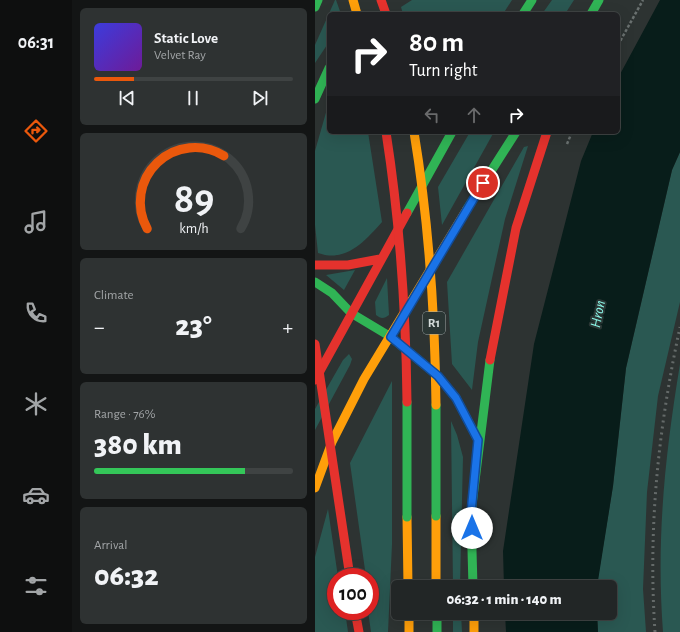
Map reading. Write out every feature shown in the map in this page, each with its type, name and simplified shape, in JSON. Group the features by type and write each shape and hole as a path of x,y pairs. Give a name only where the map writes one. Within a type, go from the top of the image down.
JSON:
{"main road":[{"path":"315,7 318,0"},
{"path":"353,0 356,12"},
{"path":"381,0 385,12"},
{"path":"376,12 391,0"},
{"path":"524,12 532,0"},
{"path":"592,12 599,0"},
{"path":"315,99 327,72"},
{"name":"R1","path":"386,134 400,232 407,345 408,580"},
{"name":"R1","path":"414,134 424,192 435,348 436,580"},
{"path":"315,380 450,134"},
{"path":"315,488 336,435 364,379 391,337 451,234 515,134"},
{"path":"473,580 471,513 478,440 488,371 516,228 546,134"},
{"path":"315,265 349,265 380,259"},
{"path":"315,282 332,293 351,313 391,337 438,376 456,398 478,440"},
{"path":"315,344 349,568"},
{"path":"357,620 359,632"},
{"path":"409,620 409,632"},
{"path":"437,620 437,632"},
{"path":"474,620 474,632"}],"path":[{"path":"620,41 643,0"},
{"path":"566,146 571,134"}],"green space":[{"path":"335,0 336,0 340,12 330,12"},
{"path":"412,0 512,0 504,12 402,12 401,7"},
{"path":"552,0 574,0 566,12 543,12"},
{"path":"327,18 327,45 315,63 315,45"},
{"path":"327,109 327,134 368,134 382,222 362,243 346,253 328,255 318,253 315,225 315,151"},
{"path":"469,134 493,134 442,225 438,187"},
{"path":"528,146 505,219 478,342 472,390 452,364 447,282 524,147"},
{"path":"680,152 680,302 658,396 647,492 643,589 646,632 598,632 597,620 617,620 617,580 598,580 613,486 626,368 672,170"},
{"path":"355,270 344,290 326,275"},
{"path":"387,278 389,315 381,318 376,315 375,302"},
{"path":"349,354 352,359 350,365 315,430 315,409 343,360"},
{"path":"680,364 680,632 663,632 661,598 661,530 663,497 670,431"},
{"path":"392,381 392,544 388,632 371,632 369,620 379,620 379,568 365,568 350,463"},
{"path":"451,421 457,435 463,457 460,580 453,580"},
{"path":"328,509 337,568 327,568 327,620 346,620 348,632 315,632 315,557"},
{"path":"453,620 461,620 462,632 453,632"}],"water":[{"name":"Hron","path":"660,0 680,0 680,152 672,170 626,368 613,486 598,580 504,580 503,551 534,344 581,161 592,134 620,134 620,74"},
{"path":"505,620 597,620 598,632 506,632"}],"railway":[{"path":"655,632 653,555 657,479 666,403 680,327"}],"traffic: fast":[{"path":"315,7 318,0"},
{"path":"524,12 532,0"},
{"path":"592,12 599,0"},
{"path":"315,99 327,72"},
{"path":"407,213 451,134"},
{"path":"467,209 515,134"},
{"path":"315,282 332,293 351,313 391,337 438,376 456,398 478,440"},
{"path":"473,580 471,513 490,360"},
{"path":"407,402 407,517"},
{"path":"436,405 436,516"},
{"path":"437,620 437,632"}],"traffic: slow":[{"path":"353,0 356,12"},
{"path":"414,134 424,200 433,302 436,405"},
{"path":"315,488 332,442 364,379 467,209"},
{"path":"436,516 436,580"},
{"path":"407,517 408,580"},
{"path":"409,620 409,632"},
{"path":"474,620 474,632"}],"traffic: jam":[{"path":"381,0 385,12"},
{"path":"386,134 399,233 405,334 407,402"},
{"path":"490,360 516,228 546,134"},
{"path":"315,380 407,213"},
{"path":"315,265 348,265 380,259"},
{"path":"315,344 349,568"},
{"path":"357,620 359,632"}],"route":[{"path":"472,528 471,513 478,440 456,398 438,376 391,337 451,234 483,183"}]}
